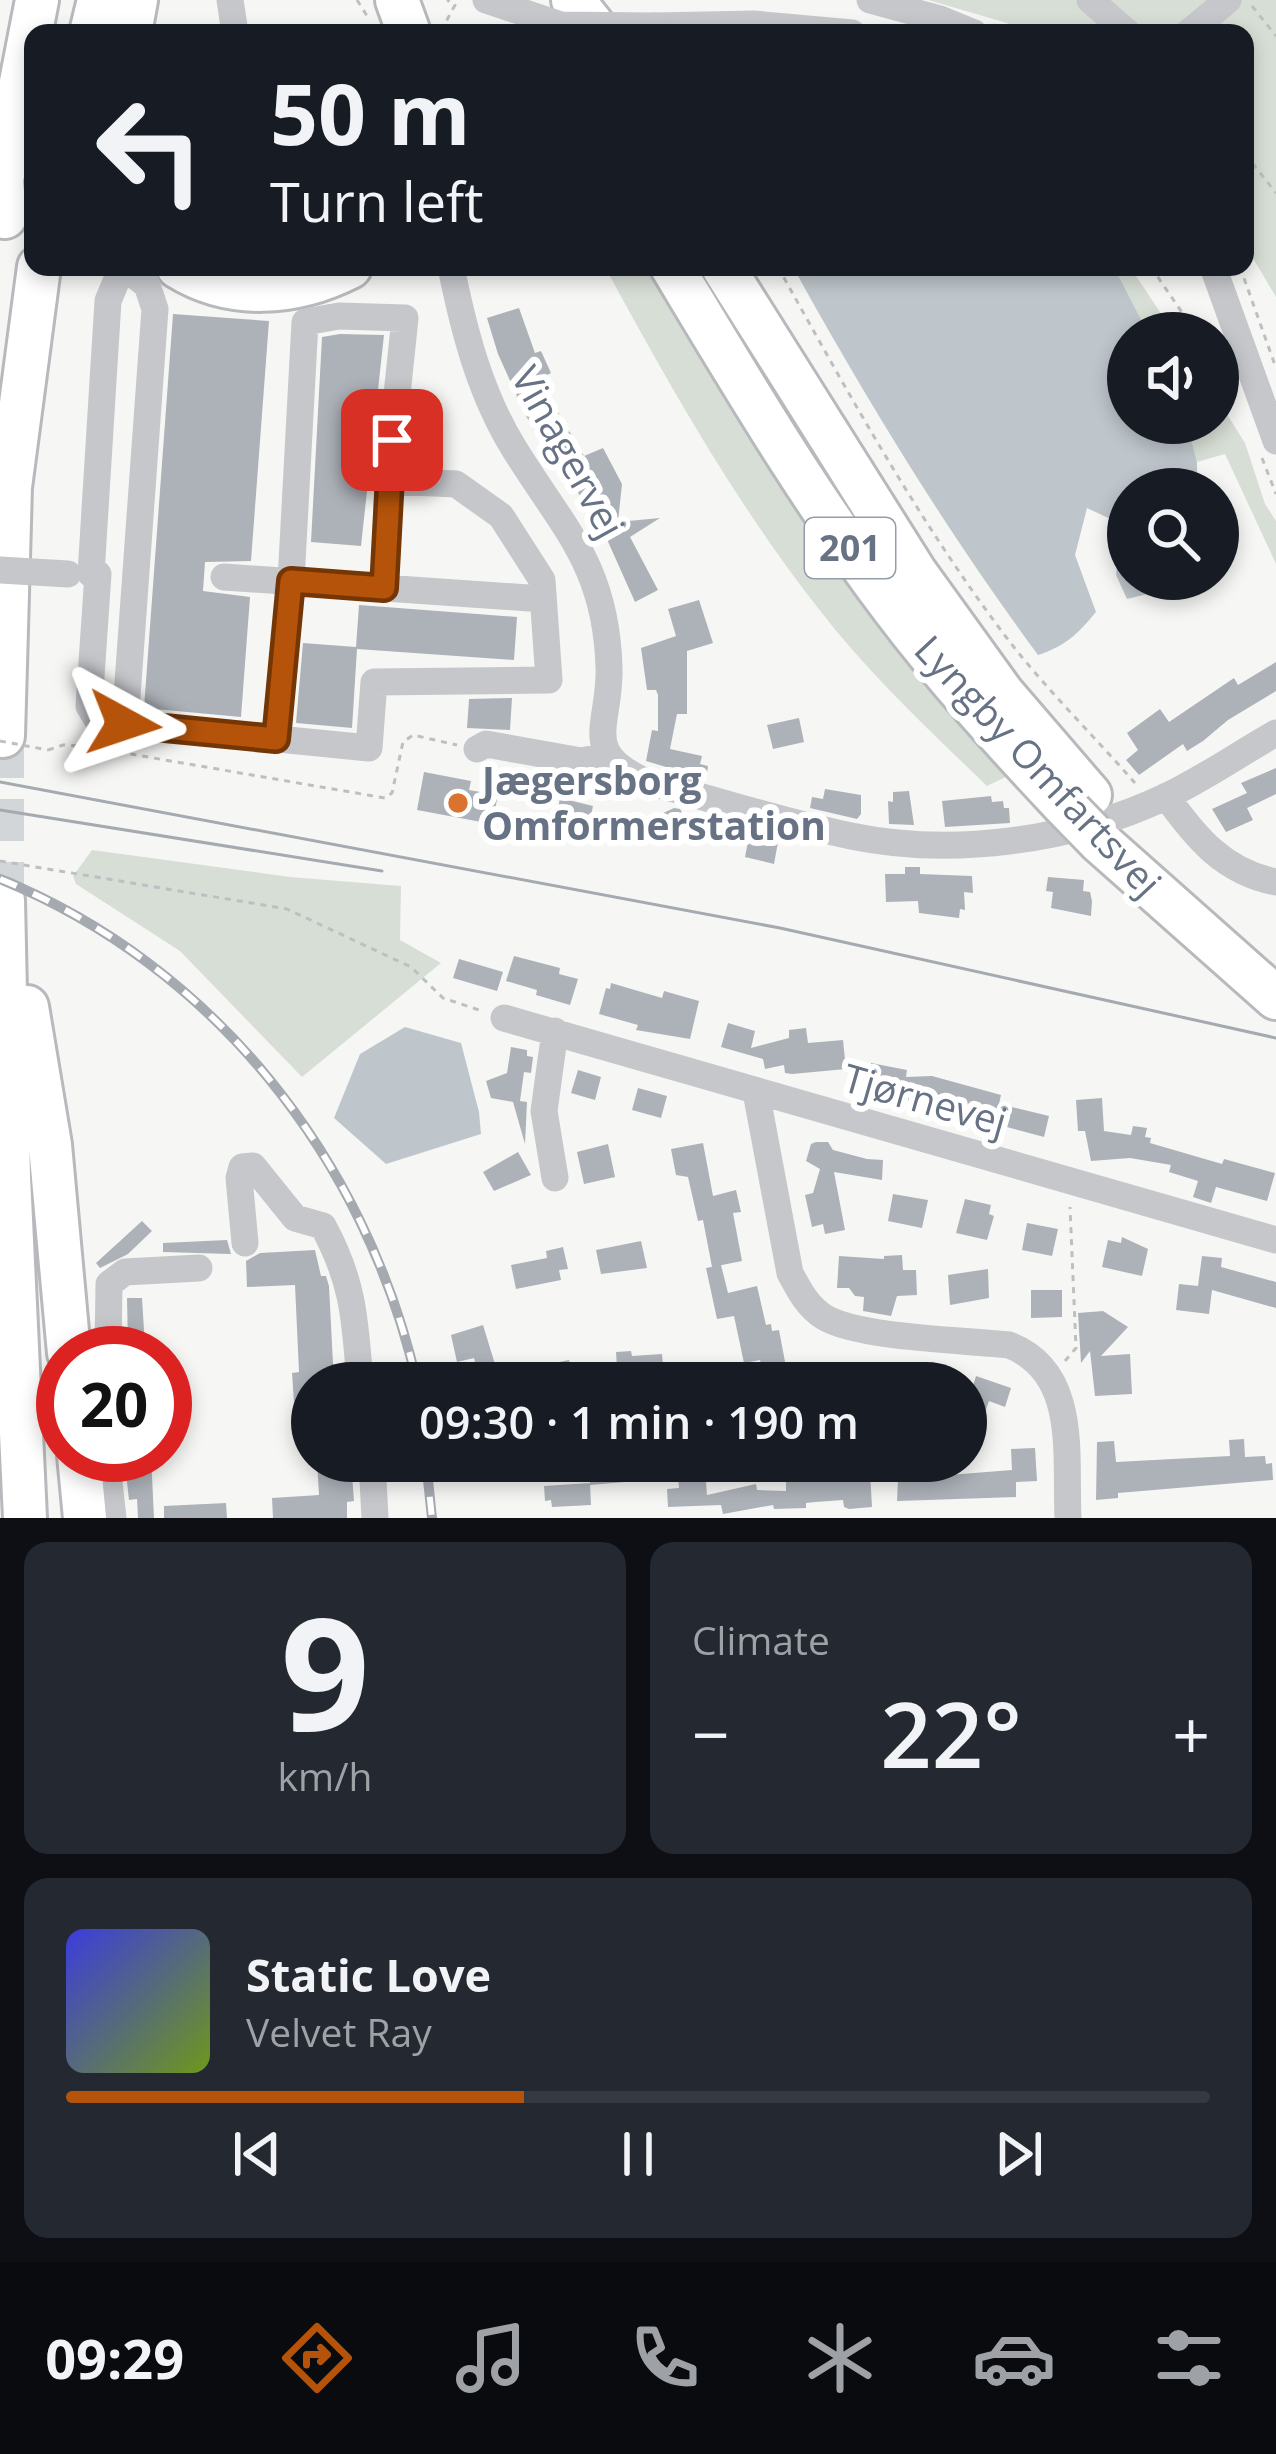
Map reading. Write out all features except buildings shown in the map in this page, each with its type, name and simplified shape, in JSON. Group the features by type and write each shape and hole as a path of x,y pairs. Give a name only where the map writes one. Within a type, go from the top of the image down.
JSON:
{"highway":[{"path":"501,0 519,24"},
{"path":"537,0 555,24"},
{"path":"573,0 592,24"},
{"path":"2,234 2,180 24,67"},
{"path":"2,234 24,150"},
{"path":"2,738 10,487 38,276"},
{"path":"195,276 211,284 277,291 332,276"},
{"name":"Lyngby Omfartsvej","path":"678,276 802,479 894,610 974,710 1076,799 1135,817 1275,986"},
{"name":"Lyngby Omfartsvej","path":"729,276 915,572 1076,799"},
{"path":"756,276 915,572"},
{"path":"2,881 50,1145 67,1326"},
{"path":"2,881 9,1177 26,1518"},
{"path":"82,1482 85,1518"}],"street":[{"path":"486,0 558,24"},
{"path":"870,0 952,24"},
{"path":"1090,0 1118,24"},
{"path":"1199,24 1228,0"},
{"path":"119,276 109,301 86,574 88,706 98,721 369,748 374,682 549,680 542,580 501,515 456,484 388,481"},
{"path":"124,724 154,309 147,285 135,276"},
{"name":"Vinagervej","path":"453,276 474,361 490,402 514,448 583,551 596,587 609,672 602,727 607,756"},
{"path":"1221,276 1276,441"},
{"path":"276,739 291,581 305,322 339,316 405,318 388,481 384,588"},
{"path":"0,571 135,575"},
{"path":"224,577 543,599"},
{"path":"476,749 486,744 581,761 607,756 617,769 647,782 852,836 926,845 1034,836 1135,817 1276,733"},
{"path":"1135,817 1252,878 1276,882"},
{"name":"Tjørnevej","path":"504,1018 1276,1240"},
{"path":"554,1031 544,1112 555,1178"},
{"path":"756,1093 790,1273 803,1298 825,1317 853,1328 1009,1345 1033,1354 1062,1402 1068,1518"},
{"path":"244,1243 239,1178 242,1167 253,1166 295,1218 323,1226 353,1296 359,1362"},
{"path":"108,1326 109,1284 125,1272 200,1268"},
{"path":"109,1482 113,1518"},
{"path":"373,1482 375,1518"}],"path":[{"path":"357,0 397,22"},
{"path":"445,24 455,5 447,0"},
{"path":"1247,0 1276,36"},
{"path":"1254,165 1276,193"},
{"path":"783,276 932,528 1135,817"},
{"path":"1157,276 1182,312"},
{"path":"1222,276 1276,368"},
{"path":"2,738 48,750 84,746 385,798 392,793 403,742 413,735 476,749"},
{"path":"2,881 72,872 287,909 411,968 443,998 504,1018"},
{"path":"1051,1377 1076,1348 1068,1181"}],"shaded area":[{"path":"928,0 1276,0 1276,297 1254,260 1254,24 1007,23"},
{"path":"610,276 654,276 785,490 1010,775 987,786 837,632 731,485"},
{"path":"798,276 1119,276 1137,312 1107,312 1107,444 1192,444 1197,468 1107,468 1107,517 1087,508 1075,555 1096,612 1070,638 1038,655 909,465"},
{"path":"1119,276 1136,276 1160,312 1137,312"},
{"path":"1239,433 1276,521 1276,564 1239,484 1239,468 1231,468 1225,454 1197,462 1192,444 1239,444"},
{"path":"92,850 290,877 401,886 400,940 441,963 302,1077 180,951 76,884 73,876"},
{"path":"405,1027 461,1043 481,1134 386,1164 334,1118 360,1054"}],"tunnel":[{"path":"3,736 3,900"}],"tram line":[{"path":"0,782 780,928 1276,1038"},
{"path":"0,810 382,871"}],"railway":[{"path":"0,879 77,916 148,963 213,1018 270,1080 319,1148 360,1222 393,1301 411,1362"},
{"path":"428,1482 432,1518"}],"place":[{"name":"Jægersborg Omformerstation","path":"458,803"}],"route":[{"path":"124,724 276,739 291,581 384,588 392,440"}]}
